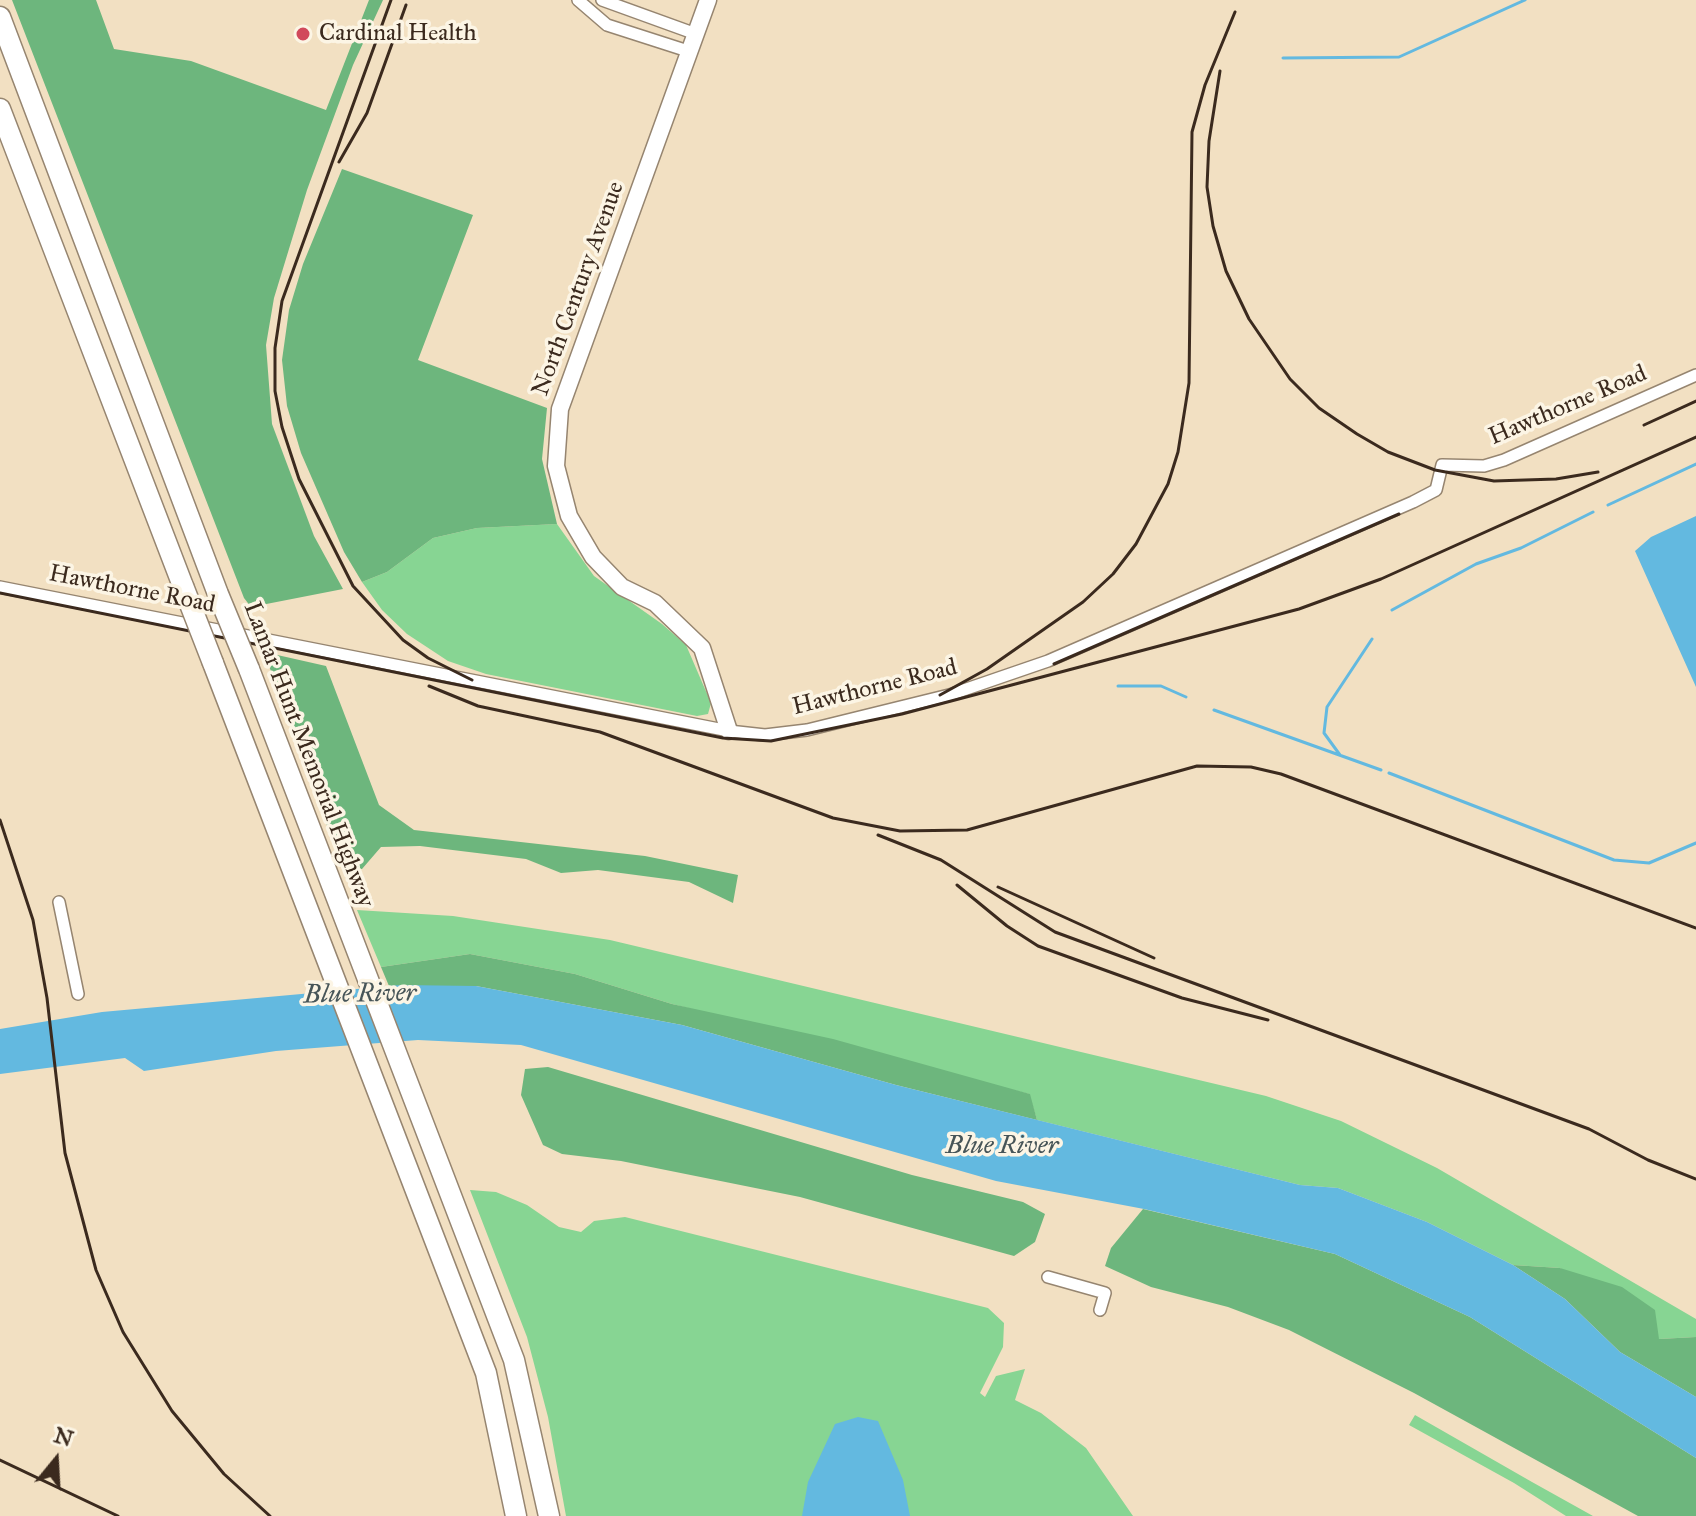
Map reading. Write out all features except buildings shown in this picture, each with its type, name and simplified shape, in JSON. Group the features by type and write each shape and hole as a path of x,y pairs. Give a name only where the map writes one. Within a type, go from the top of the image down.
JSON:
{"highway":[{"name":"Lamar Hunt Memorial Highway","path":"0,17 218,594 514,1360 549,1516"},
{"path":"0,109 486,1373 516,1516"}],"street":[{"path":"602,0 696,34"},
{"name":"North Century Avenue","path":"708,0 560,409 556,466 569,516 593,557 622,587 655,603 702,648 729,731"},
{"path":"583,1 596,18 607,25 691,52"},
{"name":"Hawthorne Road","path":"0,587 729,731 765,735 807,730 949,695 1020,671 1413,502 1436,490 1442,465 1484,466 1504,460 1696,375"},
{"path":"59,902 78,994"},
{"path":"1048,1277 1105,1293 1100,1310"}],"green space":[{"path":"12,0 96,0 114,49 191,61 326,110 369,0 383,0 353,65 307,190 274,298 266,345 272,424 314,536 343,589 251,607 244,598"},
{"path":"342,169 473,215 418,360 547,408 542,459 557,524 477,528 433,538 387,572 362,582 344,552 301,453 287,406 282,360 289,310 303,264"},
{"path":"557,524 594,576 662,624 686,645 711,703 708,714 697,716 486,674 448,661 407,634 382,610 362,582 387,572 433,538 477,528"},
{"path":"264,652 326,666 379,805 414,830 645,856 738,875 733,903 689,882 598,870 561,873 526,859 420,846 381,847 362,869 343,870"},
{"path":"357,910 453,916 610,940 1266,1096 1341,1121 1437,1168 1696,1319 1696,1337 1659,1339 1560,1268 1513,1265 1427,1222 1338,1188 1300,1185 1037,1120 1029,1094 672,1004 575,974 470,954 381,967"},
{"path":"470,954 575,974 672,1004 833,1039 1030,1094 1037,1120 896,1085 682,1025 476,986 389,986 381,967"},
{"path":"548,1067 912,1175 1023,1202 1045,1214 1035,1242 1014,1256 800,1197 621,1161 562,1154 543,1145 521,1095 525,1069"},
{"path":"470,1190 496,1192 527,1205 559,1227 581,1232 594,1221 625,1217 988,1308 1004,1323 1003,1347 980,1393 985,1397 996,1376 1025,1369 1015,1400 1041,1413 1086,1448 1133,1516 566,1516 548,1417 527,1337"},
{"path":"1143,1209 1335,1254 1470,1317 1696,1458 1696,1516 1638,1516 1414,1393 1289,1330 1228,1307 1151,1287 1105,1266 1111,1248"},
{"path":"1513,1265 1560,1268 1622,1287 1655,1310 1659,1339 1696,1337 1696,1397 1620,1352 1565,1299"},
{"path":"1415,1415 1593,1516 1566,1516 1514,1483 1409,1425"}],"water":[{"path":"1696,516 1696,687 1635,551 1651,537"},
{"name":"Blue River","path":"401,985 476,986 682,1025 896,1085 1300,1185 1338,1188 1427,1222 1513,1265 1565,1299 1620,1352 1696,1397 1696,1458 1470,1317 1335,1254 1144,1209 996,1181 521,1045 418,1040 276,1051 144,1071 125,1058 0,1074 0,1029 102,1012"},
{"path":"858,1417 878,1421 903,1480 910,1516 802,1516 808,1482 835,1424"}],"waterway":[{"path":"1283,58 1399,57 1525,0"},
{"path":"1608,505 1696,464"},
{"path":"1392,610 1476,564 1521,548 1593,512"},
{"path":"1340,755 1324,733 1327,707 1372,639"},
{"path":"1118,686 1161,686 1186,697"},
{"path":"1214,710 1381,770"},
{"path":"1389,773 1614,860 1649,863 1696,843"}],"railway":[{"path":"391,0 282,301 275,348 275,391 282,427 299,479 353,586 403,640 428,658 472,680"},
{"path":"339,162 367,113 406,5"},
{"path":"940,695 987,669 1083,602 1113,574 1136,544 1168,484 1178,452 1189,383 1192,132 1205,85 1235,12"},
{"path":"1220,71 1209,141 1207,187 1213,226 1226,271 1249,319 1290,379 1319,408 1357,434 1388,452 1435,470 1494,481 1556,479 1598,472"},
{"path":"1644,425 1696,401"},
{"path":"0,593 723,738 771,741 902,714 1299,609 1381,579 1696,437"},
{"path":"1054,664 1399,514"},
{"path":"429,686 478,706 600,732 833,818 900,831 967,830 1197,766 1251,767 1281,774 1696,928"},
{"path":"0,820 33,920 47,998 65,1153 96,1270 123,1332 172,1411 224,1474 270,1516"},
{"path":"878,835 941,860 1055,932 1589,1129 1648,1160 1696,1179"},
{"path":"957,885 1007,926 1038,946 1182,998 1268,1020"},
{"path":"998,887 1154,958"},
{"path":"0,1460 118,1516"}],"place":[{"name":"Cardinal Health","path":"303,34"}]}
